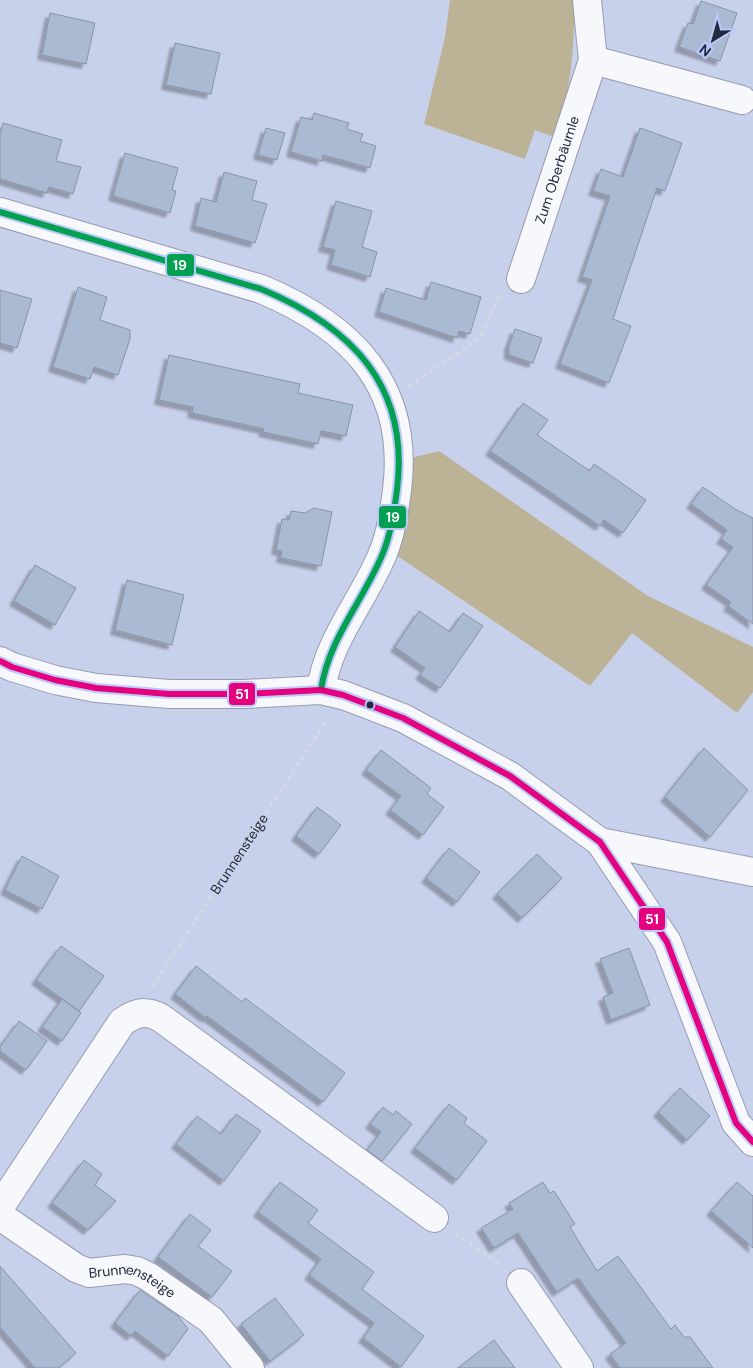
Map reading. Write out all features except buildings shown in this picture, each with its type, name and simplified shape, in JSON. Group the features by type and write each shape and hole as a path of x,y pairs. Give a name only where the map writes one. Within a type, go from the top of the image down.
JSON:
{"street":[{"name":"Zum Oberbäumle","path":"521,279 593,60 587,0"},
{"path":"593,60 742,100"},
{"path":"0,212 261,289 288,300 318,318 345,338 374,370 388,401 398,440 399,475 394,516 384,552 367,588 332,648 324,670 332,693"},
{"path":"0,661 12,667 55,680 123,690 169,694 332,693 403,718 510,776 600,842 667,942 736,1123 753,1142"},
{"path":"600,842 753,872"},
{"path":"0,1207 122,1022 135,1013 149,1012 161,1018 434,1218"},
{"name":"Brunnensteige","path":"0,1216 76,1268 88,1273 124,1268 138,1270 211,1320 250,1368"},
{"path":"521,1283 579,1368"}],"path":[{"path":"388,401 476,341 482,334 501,290 521,279"},
{"name":"Brunnensteige","path":"135,1013 332,693"},
{"path":"434,1218 511,1273 521,1283"}],"shaded area":[{"path":"450,0 574,0 574,36 571,69 557,138 535,130 525,159 424,124 445,37"},
{"path":"439,451 648,596 753,647 753,692 737,713 632,633 590,686 393,553 411,458"}],"transit line":[{"name":"19","path":"0,212 261,289 294,304 322,322 347,342 368,365 384,391 394,420 399,453 396,498 390,530 383,553 331,654 321,690"},
{"name":"51","path":"0,661 12,667 55,680 96,688 169,694 244,694 321,690 343,695 403,718 510,776 600,842 667,942 736,1123 753,1142"}]}
